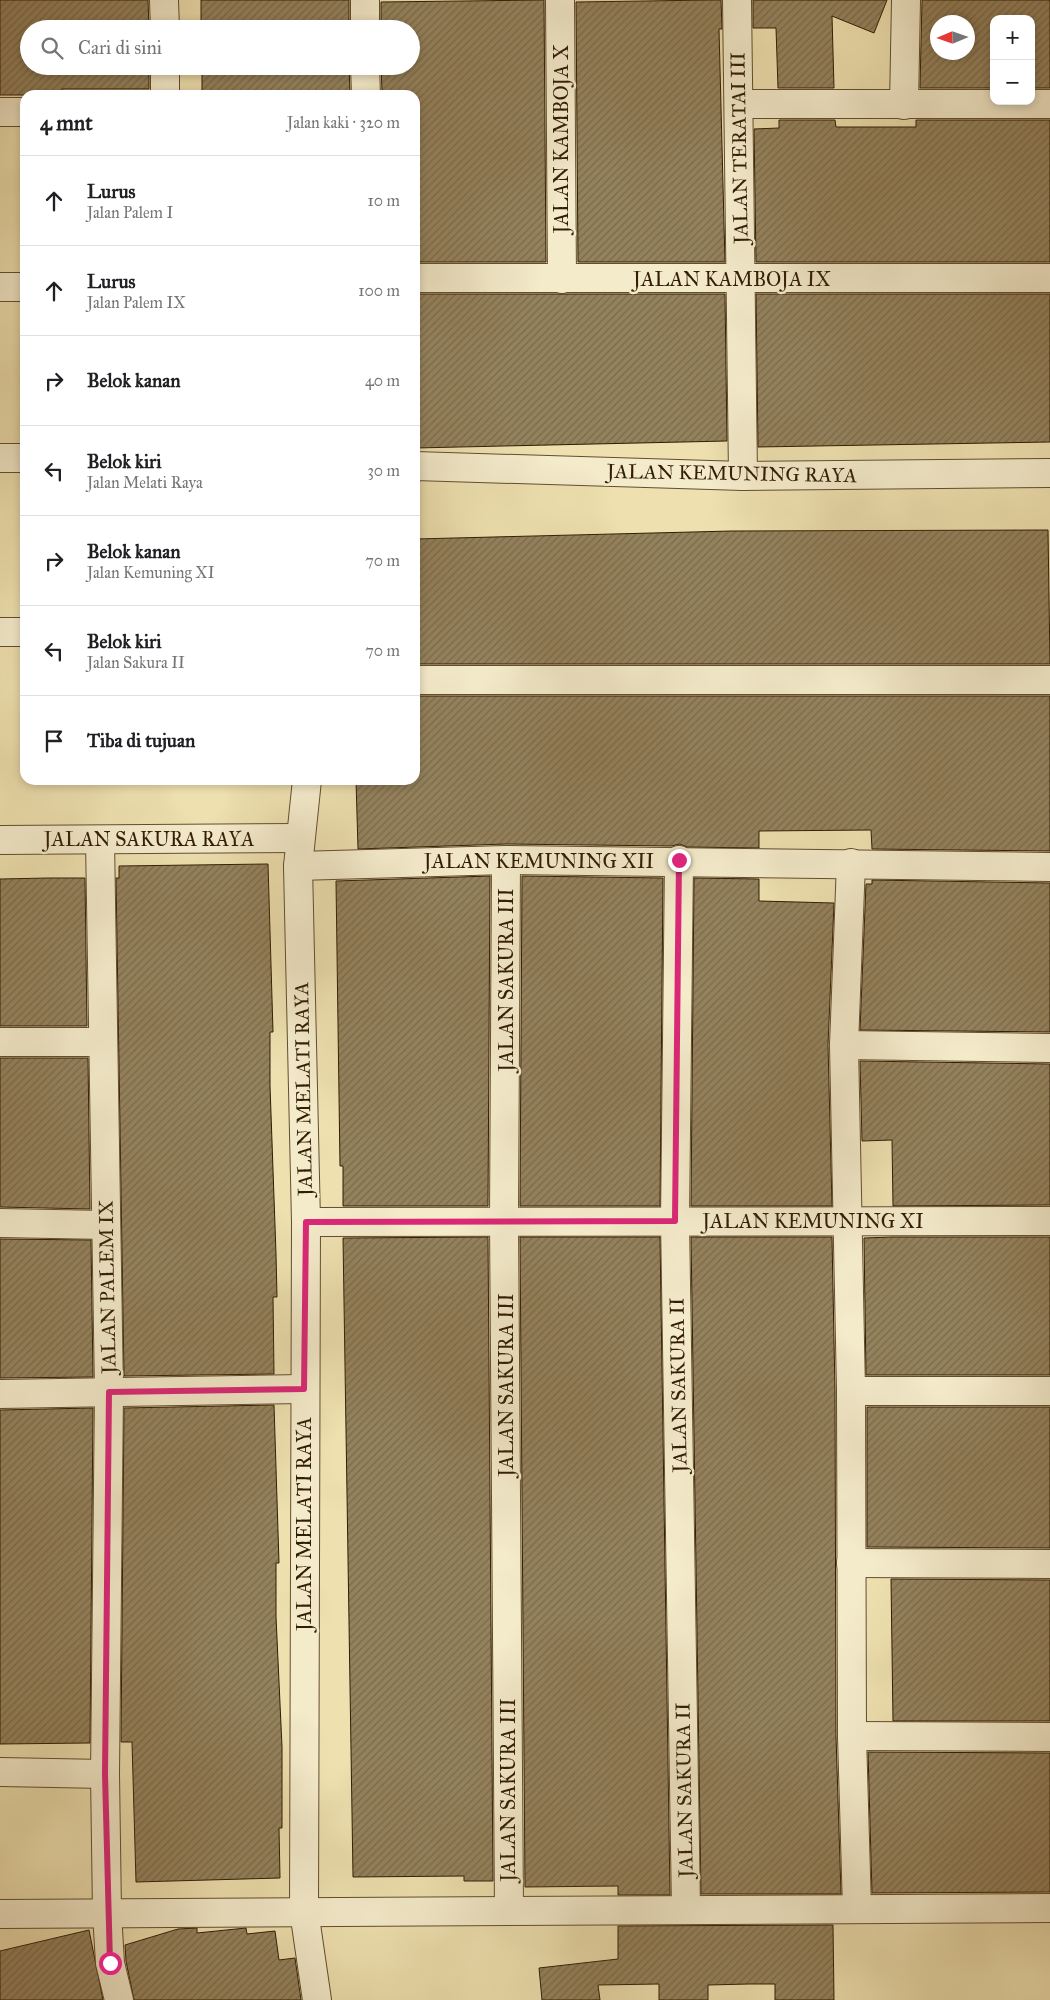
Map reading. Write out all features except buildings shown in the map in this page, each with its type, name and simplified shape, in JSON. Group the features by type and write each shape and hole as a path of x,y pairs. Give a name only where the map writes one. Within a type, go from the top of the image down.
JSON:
{"street":[{"path":"164,0 165,20"},
{"path":"365,0 365,20"},
{"name":"JALAN KAMBOJA X","path":"560,0 562,279"},
{"name":"JALAN TERATAI III","path":"737,0 743,476"},
{"path":"904,104 906,0"},
{"path":"165,75 165,90"},
{"path":"365,75 366,90"},
{"path":"739,104 1050,104"},
{"path":"0,112 20,112"},
{"name":"JALAN KAMBOJA IX","path":"420,278 1050,278"},
{"path":"0,287 20,287"},
{"path":"0,458 20,458"},
{"name":"JALAN KEMUNING RAYA","path":"420,466 743,476 1050,473"},
{"path":"0,632 20,632"},
{"path":"420,680 1050,680"},
{"name":"JALAN MELATI RAYA","path":"306,785 299,838 298,866 306,1222 304,1389 304,1911 317,2000"},
{"name":"JALAN SAKURA RAYA","path":"0,840 299,838"},
{"name":"JALAN PALEM IX","path":"100,840 109,1392 105,1774 107,1913 110,1963 119,2000"},
{"name":"JALAN KEMUNING XII","path":"298,866 506,860 679,860 1050,867"},
{"name":"JALAN SAKURA III","path":"506,860 504,1221 509,1910"},
{"name":"JALAN SAKURA II","path":"679,860 675,1221 686,1910"},
{"path":"851,864 844,1045 850,1391 852,1736 857,1909"},
{"path":"0,1042 102,1042"},
{"path":"844,1045 1050,1048"},
{"name":"JALAN KEMUNING XI","path":"306,1222 1050,1221"},
{"path":"0,1223 106,1225"},
{"path":"0,1394 304,1389"},
{"path":"850,1391 1050,1391"},
{"path":"851,1563 1050,1564"},
{"path":"852,1736 1050,1737"},
{"path":"0,1772 105,1774"},
{"path":"0,1914 1050,1908"}],"route":[{"path":"110,1963 107,1913 105,1774 109,1392 304,1389 306,1222 675,1221 679,860"}]}
